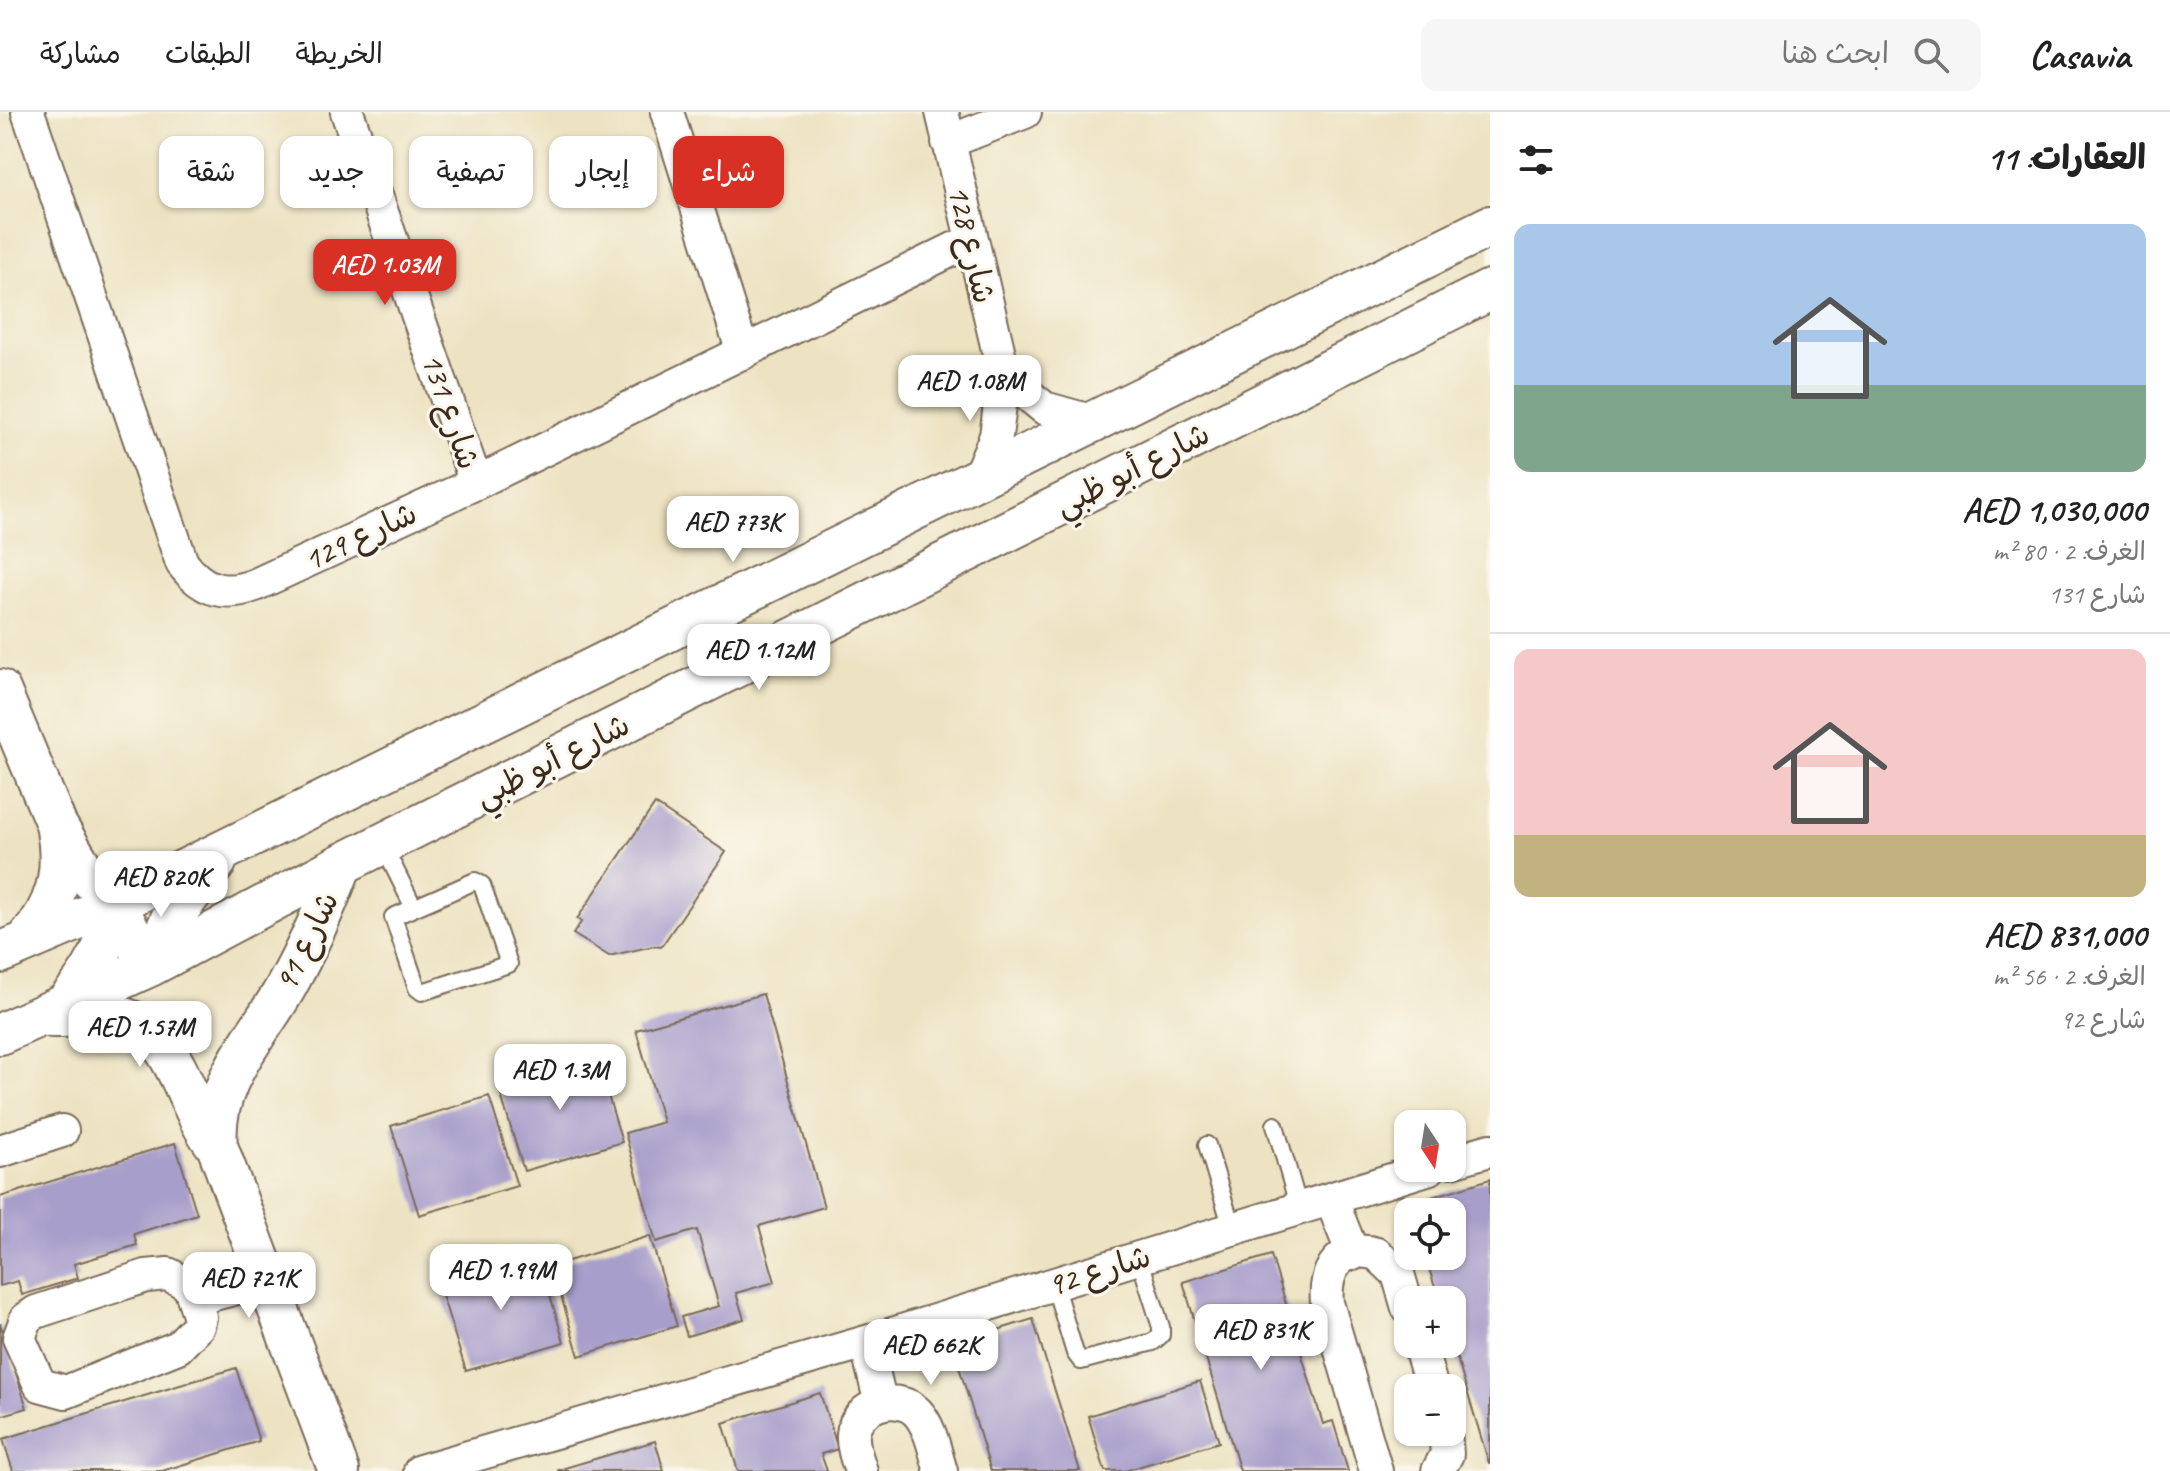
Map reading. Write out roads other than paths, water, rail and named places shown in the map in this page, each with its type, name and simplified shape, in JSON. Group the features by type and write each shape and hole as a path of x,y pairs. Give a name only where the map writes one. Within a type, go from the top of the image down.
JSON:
{"street":[{"name":"شارع 129","path":"28,112 182,563 192,577 214,589 239,591 476,483 970,241"},
{"name":"شارع 131","path":"347,112 476,483"},
{"path":"667,112 743,353"},
{"path":"945,127 1025,112"},
{"name":"شارع 128","path":"945,127 1004,375 996,436 977,481"},
{"name":"شارع أبو ظبي","path":"14,947 115,904 1490,226"},
{"name":"شارع أبو ظبي","path":"33,1019 150,966 342,864 1490,290"},
{"path":"1004,375 1044,408 1094,422"},
{"path":"1,698 57,826 86,874 115,904 150,966"},
{"path":"14,947 44,918 56,893 61,856 57,826"},
{"path":"150,966 185,898 236,844"},
{"name":"شارع 91","path":"217,1146 217,1105 224,1085 292,976 342,864"},
{"path":"33,1019 94,968 105,945 115,904"},
{"name":"شارع 91","path":"33,1019 115,1016 149,1031 172,1061 194,1113 217,1146 339,1471"},
{"path":"0,1151 62,1131"},
{"path":"1466,1157 1490,1150"},
{"name":"شارع 92","path":"420,1471 866,1342 1394,1179"},
{"path":"1331,1199 1353,1254"},
{"path":"1376,1471 1327,1303 1325,1282 1330,1268 1353,1254 1368,1251 1388,1261 1398,1274 1402,1286"},
{"path":"168,1274 182,1279 189,1285 194,1299 200,1317 198,1326 178,1347 66,1392 40,1385 19,1338 26,1319 36,1312 146,1276 168,1274"},
{"path":"194,1299 269,1280"},
{"path":"866,1342 881,1404"},
{"path":"861,1471 853,1432 864,1412 881,1404 896,1402 917,1411 926,1424 941,1471"},
{"path":"1438,1471 1447,1454 1446,1446"}],"lane":[{"path":"383,845 413,906"},
{"path":"479,882 509,964 422,992 417,988 393,920 394,915 413,906 479,882"},
{"path":"1275,1125 1299,1208"},
{"path":"1207,1145 1232,1228"},
{"path":"1054,1284 1075,1353 1081,1361 1153,1342 1161,1335 1161,1327 1139,1257"}]}
